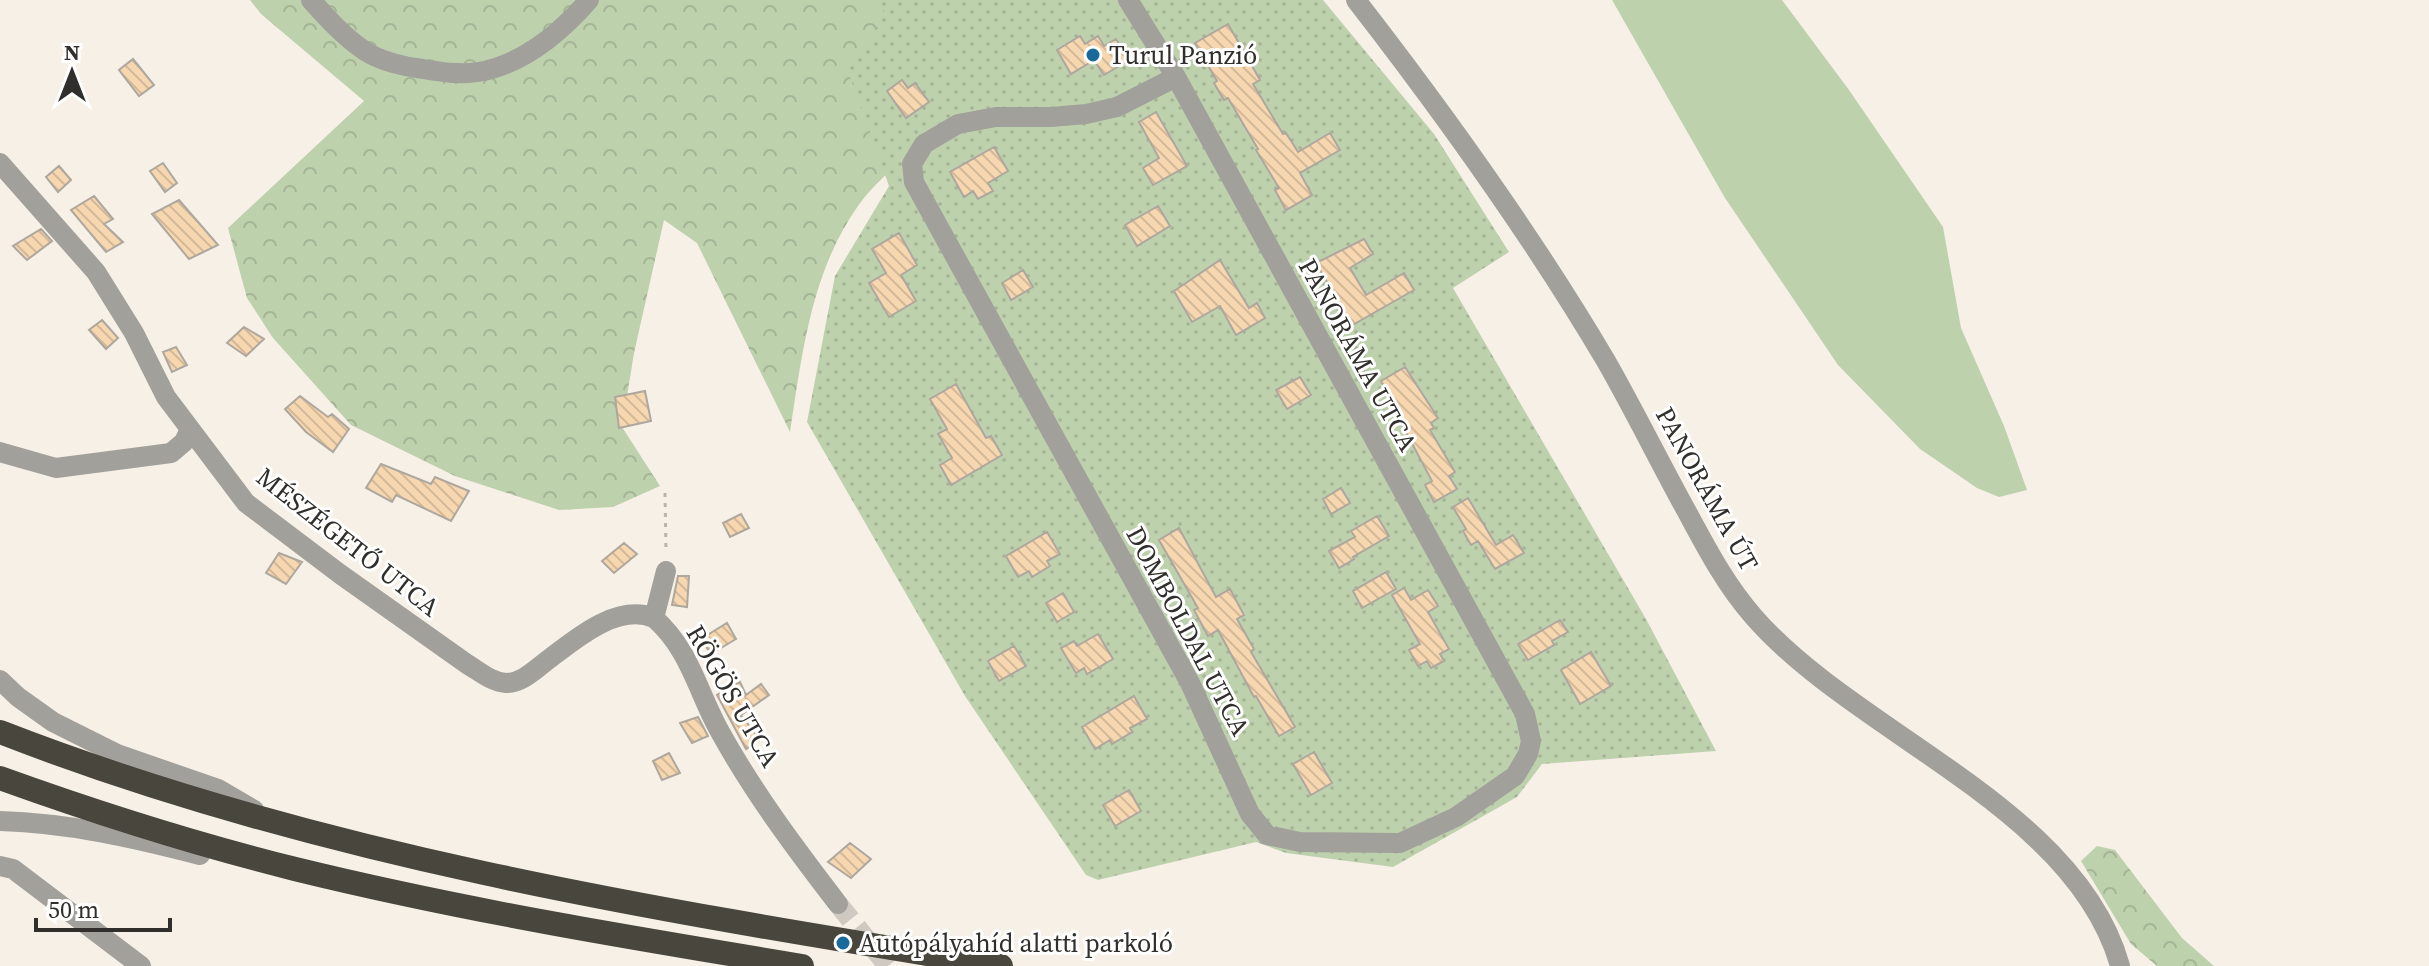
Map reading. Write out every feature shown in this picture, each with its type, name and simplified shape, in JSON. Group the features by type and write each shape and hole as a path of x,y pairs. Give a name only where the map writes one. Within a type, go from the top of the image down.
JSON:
{"highway":[{"path":"0,732 157,787 278,824 451,867 610,900 996,965"},
{"path":"0,778 136,825 295,869 579,929 802,966"}],"street":[{"path":"311,0 332,24 366,52 408,67 450,73 478,72 510,63 545,42 589,0"},
{"name":"PANORÁMA UTCA","path":"1128,0 1176,77 1525,714 1531,741"},
{"name":"PANORÁMA ÚT","path":"1356,0 1485,171 1541,256 1609,366 1721,575 1753,617 1792,655 2032,835 2069,873 2093,905 2113,943 2120,966"},
{"name":"DOMBOLDAL UTCA","path":"1176,77 1117,107 1086,114 996,117 958,124 924,144 912,164 914,182 1190,683 1250,814 1267,835 1300,842 1400,843 1456,817 1515,776 1528,754 1531,741"},
{"name":"MÉSZÉGETŐ UTCA","path":"0,163 96,272 134,333 166,397 246,503 340,574 488,678 505,683 521,680 582,635 614,619 632,614 654,618"},
{"path":"0,452 56,468 171,453 184,442 190,429"},
{"name":"RÖGÖS UTCA","path":"666,571 654,618 672,638 696,675 718,729 779,827 838,904"},
{"path":"0,680 53,722 117,754 218,789 278,824"},
{"path":"0,821 57,824 123,835 236,864 295,869"},
{"path":"0,866 13,869 141,966"}],"path":[{"path":"665,493 666,571"}],"green space":[{"path":"250,0 908,0 908,152 858,206 829,258 811,315 790,432 697,243 664,220 634,353 622,427 660,486 613,507 559,510 455,476 351,425 273,338 247,298 228,228 364,101 261,14"},
{"path":"880,0 1323,0 1434,134 1509,252 1453,288 1646,619 1716,751 1542,764 1517,797 1393,867 1286,853 1256,842 1098,880 1086,875 965,696 807,422 835,276 889,186 848,71 885,14"},
{"path":"1612,0 1782,0 1849,90 1943,227 1961,328 2004,426 2027,490 1999,497 1977,488 1920,449 1838,365 1725,198"},
{"path":"2097,846 2115,850 2182,938 2214,966 2157,966 2131,944 2081,861"}],"building":[{"path":"1228,24 1260,80 1253,84 1283,134 1286,133 1298,152 1330,133 1340,150 1300,173 1312,195 1286,210 1275,190 1279,188 1258,149 1228,98 1224,100 1195,43"},
{"name":"Turul Panzió","path":"1080,36 1085,44 1098,36 1104,46 1116,39 1129,60 1104,75 1094,60 1071,74 1057,50"},
{"path":"133,59 154,85 139,96 119,70"},
{"path":"902,80 908,88 915,83 929,102 906,118 887,91"},
{"path":"1156,112 1187,166 1153,185 1143,168 1159,158 1139,122"},
{"path":"994,147 1008,171 988,183 993,191 978,199 973,191 964,197 950,172"},
{"path":"163,163 177,183 165,192 150,171"},
{"path":"59,166 71,180 58,192 46,177"},
{"path":"94,196 113,219 104,224 123,242 106,252 71,210"},
{"path":"179,200 218,245 189,259 152,214"},
{"path":"1158,206 1170,226 1137,246 1125,225"},
{"path":"41,229 52,241 27,260 13,246"},
{"path":"899,233 917,265 901,275 916,301 889,317 869,283 886,273 872,249"},
{"path":"1364,239 1373,254 1350,268 1366,295 1404,273 1414,290 1349,327 1337,308 1341,306 1316,263"},
{"path":"1220,260 1249,308 1257,303 1265,318 1236,335 1220,306 1192,322 1174,291"},
{"path":"1023,270 1033,287 1011,300 1002,283"},
{"path":"102,320 118,338 106,349 89,330"},
{"path":"244,327 264,339 246,356 227,343"},
{"path":"176,347 187,365 172,372 163,352"},
{"path":"1405,367 1438,418 1431,423 1434,428 1430,430 1455,472 1449,476 1457,489 1434,502 1425,485 1432,481 1381,381"},
{"path":"1300,377 1311,395 1287,409 1276,390"},
{"path":"956,384 986,438 991,436 1002,455 951,485 940,465 952,458 938,434 947,429 930,399"},
{"path":"645,391 651,421 619,428 615,397"},
{"path":"300,396 328,417 332,414 349,429 333,452 306,432 285,409"},
{"path":"381,464 431,484 435,477 469,491 451,521 396,495 392,502 366,488"},
{"path":"1341,488 1350,503 1331,514 1323,499"},
{"path":"1468,498 1496,545 1513,535 1524,553 1495,569 1478,541 1471,545 1453,507"},
{"path":"741,514 749,528 730,537 723,523"},
{"path":"1377,516 1389,536 1339,568 1329,551 1355,537 1351,531"},
{"path":"1179,528 1216,597 1230,589 1244,615 1237,619 1254,649 1251,652 1295,727 1279,736 1218,630 1208,636 1194,610 1198,608 1159,540"},
{"path":"1047,532 1060,554 1047,561 1050,566 1032,577 1029,571 1018,577 1006,556"},
{"path":"624,543 637,554 614,573 602,561"},
{"path":"279,553 302,562 286,584 266,573"},
{"path":"1386,572 1396,589 1362,608 1353,591"},
{"path":"678,576 689,576 687,607 672,605"},
{"path":"1404,588 1411,600 1428,590 1438,606 1428,612 1449,649 1440,654 1444,661 1431,668 1427,661 1418,666 1409,650 1420,644 1392,595"},
{"path":"1063,593 1074,612 1057,622 1046,603"},
{"path":"1560,620 1568,632 1552,641 1554,645 1528,660 1518,644"},
{"path":"727,623 736,639 711,654 701,639"},
{"path":"1098,634 1113,659 1087,674 1084,668 1076,673 1061,648 1074,641 1077,646"},
{"path":"1014,646 1026,666 999,681 988,661"},
{"path":"1591,652 1611,686 1580,704 1561,670"},
{"path":"740,682 746,695 761,684 769,695 741,715 760,740 746,749 717,695"},
{"path":"1134,696 1147,719 1130,728 1132,732 1112,744 1110,740 1095,749 1082,727"},
{"path":"698,717 708,736 692,743 680,723"},
{"path":"1314,752 1332,783 1311,795 1293,764"},
{"path":"669,753 680,773 662,780 653,761"},
{"path":"1129,790 1141,811 1115,826 1103,805"},
{"path":"850,843 871,859 851,878 828,862"}],"tunnel":[{"path":"838,904 888,966"}],"place":[{"name":"Turul Panzió","path":"1093,55"},
{"name":"Autópályahíd alatti parkoló","path":"843,943"}]}
